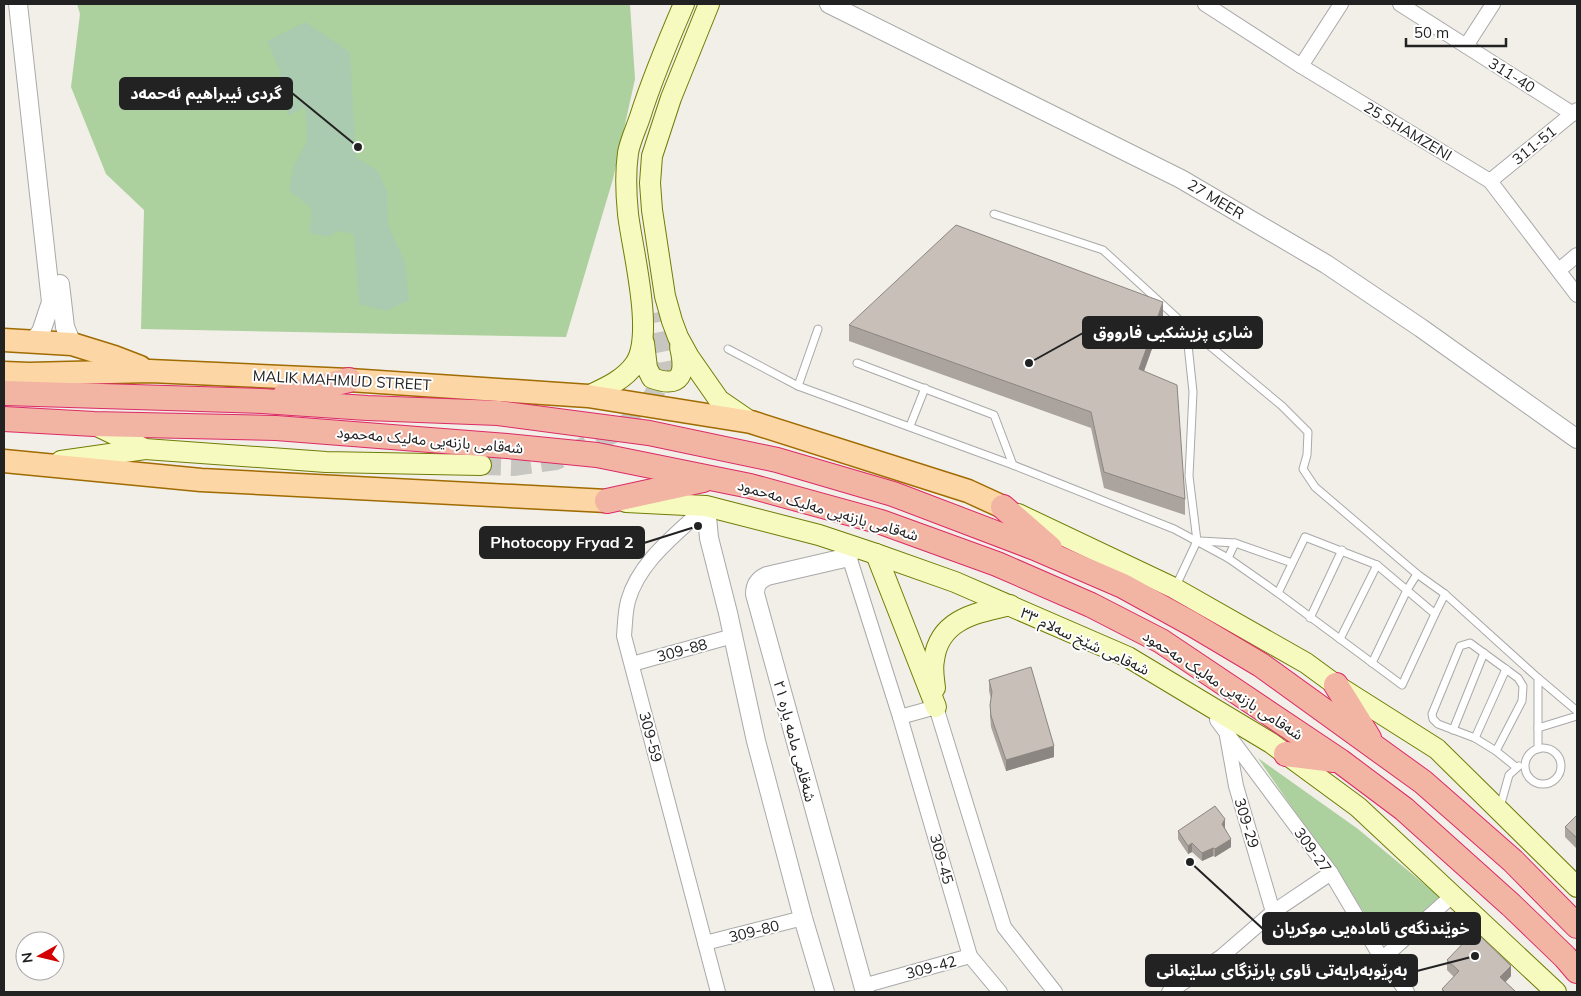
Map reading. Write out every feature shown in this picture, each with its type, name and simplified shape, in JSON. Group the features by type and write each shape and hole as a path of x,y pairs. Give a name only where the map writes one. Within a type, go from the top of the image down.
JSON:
{"highway":[{"path":"262,400 349,380"},
{"name":"شەقامی بازنەیی مەلیک مەحمود","path":"4,393 262,400 367,408 498,413 649,433 777,460 894,494 1063,559 1123,586 1261,665 1423,782 1513,861 1577,926"},
{"name":"شەقامی بازنەیی مەلیک مەحمود","path":"4,419 94,424 276,428 597,455 750,486 881,522 997,564 1091,605 1161,641 1340,761 1404,809 1511,904 1577,971"},
{"path":"607,501 711,478"},
{"path":"1003,507 1063,559"},
{"path":"1336,685 1373,746"},
{"path":"1286,754 1340,761"}],"main road":[{"path":"678,337 684,368 682,375 673,380 663,382 652,378 647,368 643,339 643,314 628,212 626,183 628,151 648,90 684,4"},
{"path":"654,313 643,250 640,157 662,86 696,4"},
{"path":"709,4 671,98 652,156 650,183 655,234 665,296 678,337 688,357 719,400 751,422"},
{"path":"588,396 608,387 624,375 635,363 643,339"},
{"path":"4,340 72,344 150,371"},
{"name":"MALIK MAHMUD STREET","path":"4,373 150,371 349,380 588,396 751,422 968,491 1003,507"},
{"path":"94,424 145,449"},
{"path":"39,465 145,449 326,462 481,465"},
{"path":"4,461 201,480 607,501"},
{"name":"شەقامی شێخ سەلام ٣٣","path":"607,501 706,506 802,531 847,550 876,554 955,582 1128,658 1271,743 1358,807 1556,992"},
{"path":"1003,507 1174,588 1306,663 1336,685 1437,749 1577,887"},
{"path":"876,554 936,707"},
{"path":"936,707 934,661 938,644 944,635 963,618 1010,605"}],"street":[{"path":"18,4 51,302 41,332 32,342"},
{"path":"28,4 63,316 72,344"},
{"name":"27 MEER","path":"829,4 1181,179 1326,264 1421,328 1577,439"},
{"name":"25 SHAMZENI","path":"1205,4 1301,66 1490,181 1577,295"},
{"path":"1301,66 1341,4"},
{"name":"311-40","path":"1400,4 1575,112"},
{"path":"1466,46 1493,4"},
{"name":"311-51","path":"1490,181 1575,112"},
{"path":"1559,270 1577,255"},
{"path":"706,506 708,538 723,591 758,751 825,992"},
{"name":"309-59","path":"706,506 657,551 642,572 628,601 624,636 718,992"},
{"name":"309-45","path":"847,550 900,717 970,956 1000,992"},
{"name":"شەقامی مامە یارە ٢١","path":"847,550 762,578 755,588 755,594 864,989"},
{"name":"309-88","path":"632,664 733,636"},
{"path":"900,717 936,707 1004,927 1055,992"},
{"name":"309-27","path":"1218,712 1217,720 1331,873 1382,958 1407,992"},
{"name":"309-29","path":"1226,733 1236,786 1273,912"},
{"path":"1169,992 1221,957 1273,912 1331,873"},
{"path":"1382,958 1453,895"},
{"name":"309-80","path":"705,943 803,918"},
{"name":"309-42","path":"864,989 970,956"}],"lane":[{"path":"994,214 1103,250 1186,326 1282,406 1308,432 1307,455 1303,469 1310,482 1417,574 1446,594 1577,711"},
{"path":"1174,588 1197,541 1189,476 1193,392 1186,326"},
{"path":"798,386 818,329"},
{"path":"728,349 798,386 1013,465 1174,529 1228,558 1402,686 1446,594"},
{"path":"857,363 994,415 1013,465"},
{"path":"910,426 925,388"},
{"path":"1278,593 1305,537 1377,565 1435,614"},
{"path":"1197,541 1235,543 1292,563"},
{"path":"1228,558 1235,543"},
{"path":"1310,618 1342,550"},
{"path":"1340,639 1377,565"},
{"path":"1372,663 1407,590 1417,574"},
{"path":"1496,751 1522,701 1523,686 1518,678 1470,643 1460,646 1432,714 1438,724 1475,738 1496,751 1516,767"},
{"path":"1453,730 1484,653"},
{"path":"1475,738 1506,669"},
{"path":"1538,678 1538,749"},
{"path":"1538,728 1577,716"},
{"path":"1547,748 1557,755 1561,766 1557,778 1548,784 1536,783 1528,776 1525,765 1530,754 1538,749 1547,748"},
{"path":"1500,810 1510,775 1516,767 1525,765"}],"green space":[{"path":"77,4 630,4 635,79 613,179 566,337 141,329 144,210 106,174 71,87 80,14"},
{"path":"305,22 350,52 356,157 378,171 387,191 388,225 405,262 409,300 386,311 359,304 354,234 338,231 328,237 310,233 311,208 289,191 294,164 307,142 305,107 289,116 279,87 280,71 267,41"},
{"path":"1258,758 1358,829 1447,903 1385,943"}],"building":[{"path":"956,225 1163,302 1139,369 1177,385 1185,499 1104,472 1091,412 849,325"},
{"path":"1031,667 1054,746 1006,760 991,716 992,692 989,680"},
{"path":"1215,806 1225,819 1222,824 1231,839 1215,849 1213,848 1202,853 1192,843 1188,846 1178,831"},
{"path":"1577,815 1577,838 1565,827"},
{"path":"1475,931 1511,966 1500,977 1516,992 1445,992 1442,989 1459,971 1447,960"}],"tunnel":[{"path":"481,465 513,466 556,460 614,433 642,412 654,395 664,364 654,313"}],"place":[{"name":"گردی ئیبراھیم ئەحمەد","path":"358,147"},
{"name":"شاری پزیشکیی فارووق","path":"1029,363"},
{"name":"Photocopy Fryad 2","path":"698,526"},
{"name":"خوێندنگەی ئامادەیی موکریان","path":"1190,862"},
{"name":"بەڕێوبەرایەتی ئاوی پارێزگای سلێمانی","path":"1475,956"}]}
